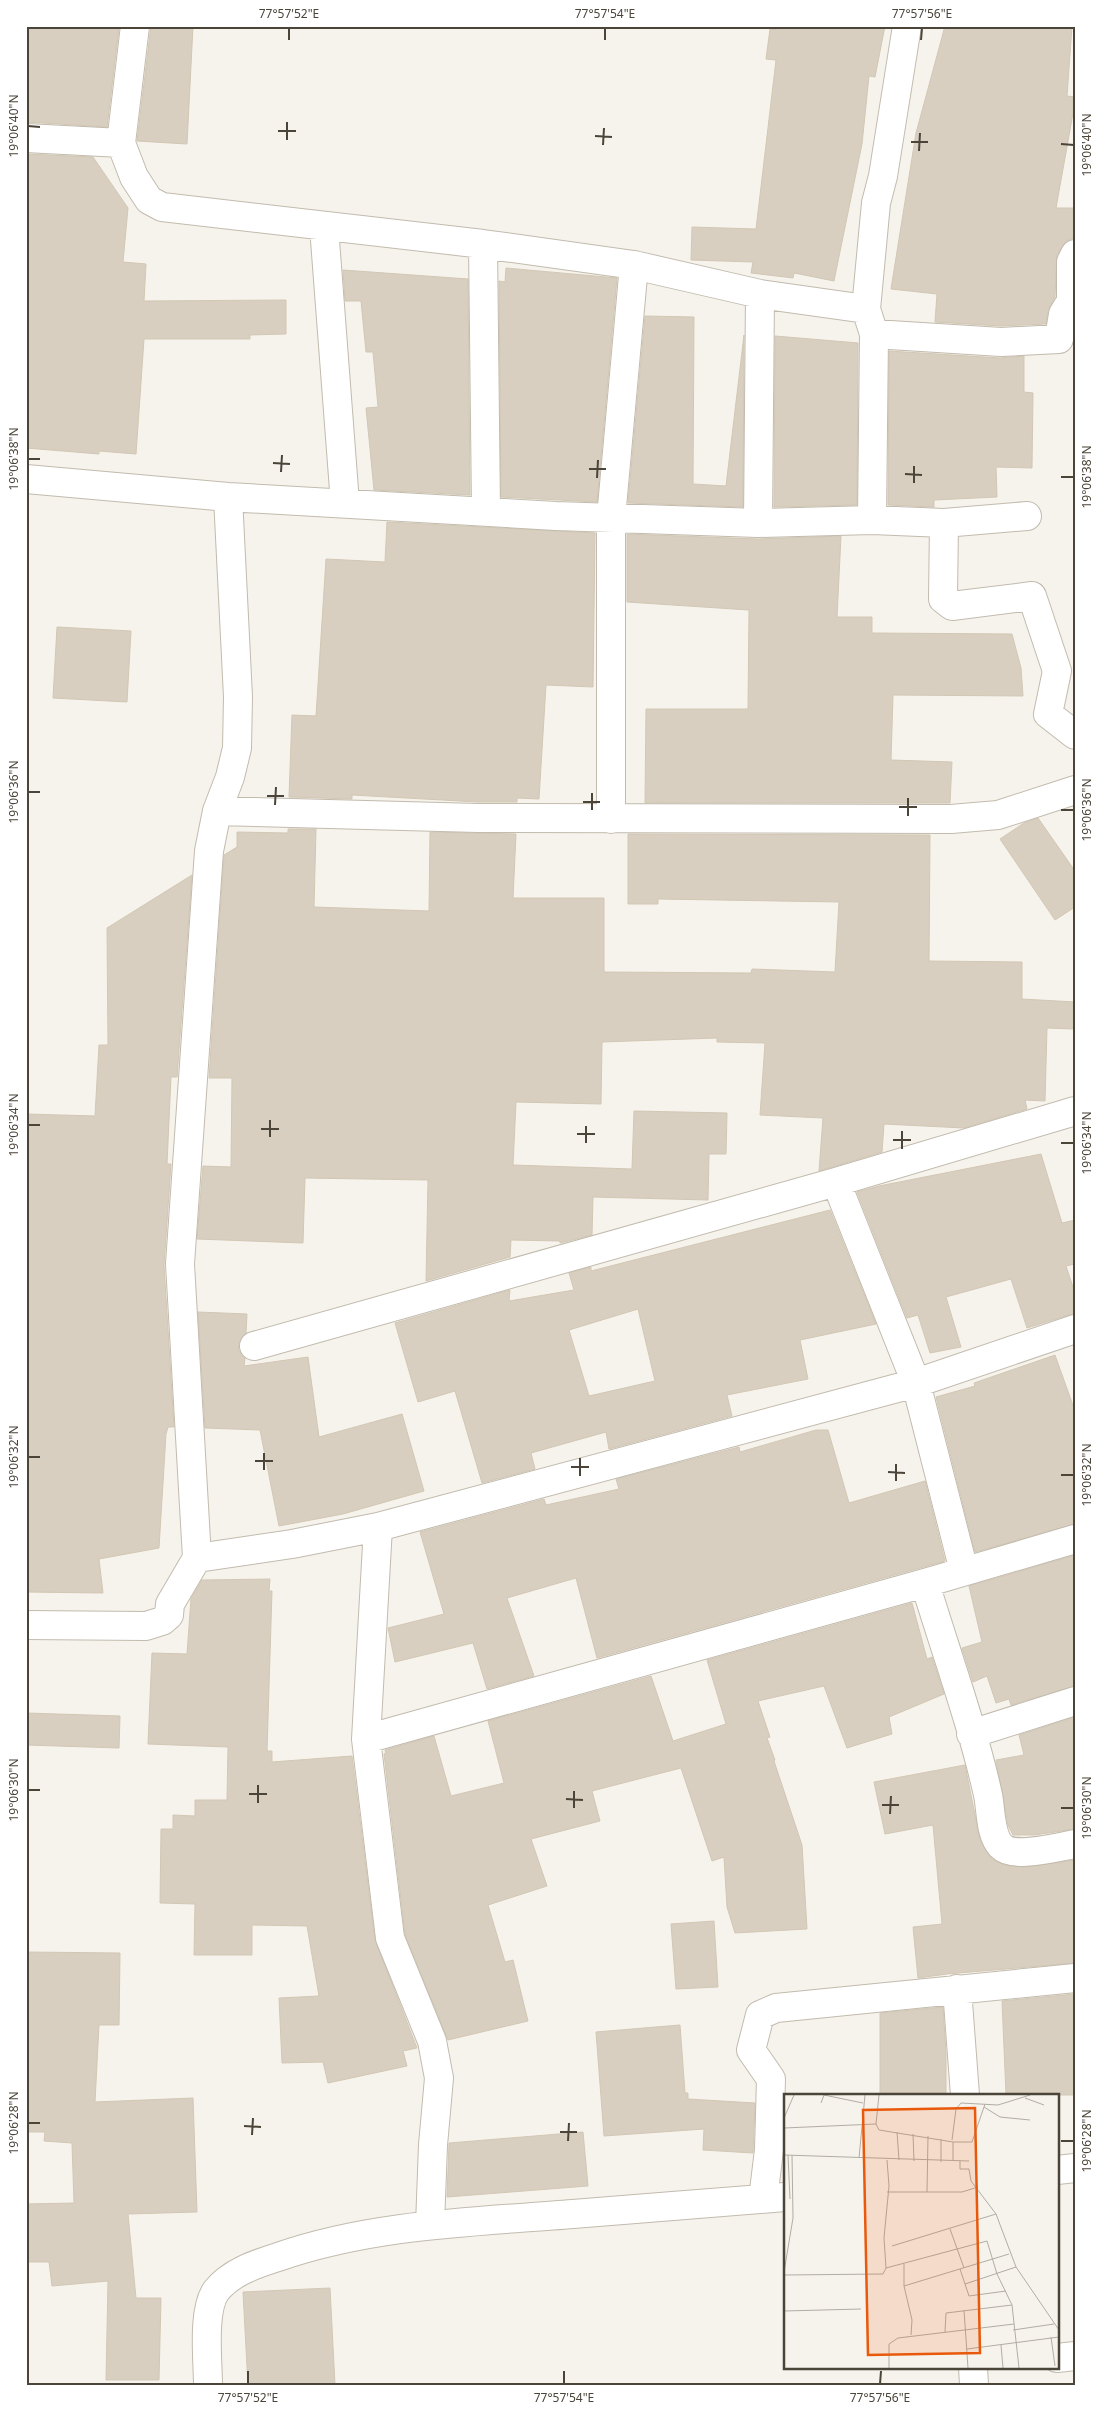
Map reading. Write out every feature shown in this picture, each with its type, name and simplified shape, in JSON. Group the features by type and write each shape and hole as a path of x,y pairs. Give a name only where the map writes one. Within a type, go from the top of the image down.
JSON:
{"street":[{"path":"135,26 121,142 134,177 149,200 162,207 324,228 482,244 634,265 870,321 1001,342 1059,338 1063,314 1071,301 1071,262 1075,254"},
{"path":"872,520 870,321 876,203 883,176 907,26"},
{"path":"26,138 121,142"},
{"path":"324,228 345,503"},
{"path":"482,244 486,511"},
{"path":"611,819 611,518 634,265"},
{"path":"758,522 760,294"},
{"path":"26,478 228,496 611,518 758,522 872,520 944,523 1027,516"},
{"path":"26,1625 146,1626 162,1621 169,1615 170,1604 197,1558 180,1264 209,851 217,811 230,777 238,748 238,697 228,496"},
{"path":"944,523 943,599 952,606 1032,596 1057,672 1048,714 1075,735"},
{"path":"217,811 611,819 951,819 998,815 1075,790"},
{"path":"254,1346 836,1182 1075,1111"},
{"path":"836,1182 916,1383 964,1570"},
{"path":"197,1558 292,1544 378,1527 916,1383 1075,1329"},
{"path":"378,1527 366,1739 390,1938 432,2041 439,2078 433,2144 430,2225"},
{"path":"366,1739 925,1583 1075,1539"},
{"path":"925,1583 970,1734 1000,1845 1009,1851 1023,1852 1075,1844"},
{"path":"970,1734 1075,1701"},
{"path":"208,2385 210,2305 215,2293 227,2280 251,2266 347,2237 430,2225 774,2198 769,2150 771,2079 751,2050 760,2016 776,2008 1075,1978"},
{"path":"957,1989 965,2094"},
{"path":"1058,2170 1075,2168"},
{"path":"1058,2358 1075,2356"},
{"path":"973,2368 974,2385"}],"building":[{"path":"26,26 119,28 107,127 26,122"},
{"path":"151,26 193,26 187,144 137,141"},
{"path":"780,26 885,26 875,77 869,76 862,144 834,281 794,273 793,278 751,273 753,262 691,260 692,227 756,229 776,60 766,59 770,29 779,30"},
{"path":"945,26 1072,26 1067,96 1075,97 1075,102 1056,208 1075,208 1074,238 1066,241 1057,255 1055,297 1048,311 1046,324 1001,326 935,322 937,294 891,289 916,133"},
{"path":"26,154 93,157 128,208 123,262 146,264 144,301 286,300 286,334 250,335 250,339 144,339 136,454 99,451 99,454 26,448"},
{"path":"506,268 617,278 597,502 501,497 499,281 505,282"},
{"path":"343,270 468,279 470,495 374,490 366,408 378,407 373,352 366,352 361,301 345,301"},
{"path":"645,316 694,317 693,484 726,486 744,335 743,507 628,503"},
{"path":"775,336 858,343 857,505 774,507"},
{"path":"889,351 1000,358 1024,356 1024,392 1033,393 1032,468 996,467 997,497 934,500 934,507 888,505"},
{"path":"387,522 595,533 593,687 546,685 539,799 517,798 517,802 478,802 352,795 352,799 289,797 292,715 316,716 326,559 385,562"},
{"path":"627,534 758,539 841,536 837,617 872,617 872,633 1012,634 1021,668 1023,696 893,695 891,760 952,762 950,803 645,803 646,709 748,709 749,610 627,602"},
{"path":"57,627 131,631 127,702 53,698"},
{"path":"1038,818 1075,871 1075,907 1055,920 1000,839 1024,823"},
{"path":"288,829 316,829 314,907 429,911 430,832 516,834 513,898 604,898 604,972 751,973 752,969 835,972 839,902 658,899 658,904 628,904 628,834 930,835 929,961 1022,962 1022,999 1075,1002 1074,1029 1047,1028 1045,1101 1025,1100 1027,1109 964,1128 884,1124 882,1152 819,1171 823,1118 760,1115 765,1043 717,1042 717,1038 602,1042 601,1104 516,1102 513,1165 632,1169 634,1111 727,1113 726,1154 709,1154 708,1200 593,1197 592,1235 560,1243 560,1241 511,1240 510,1257 426,1281 428,1180 305,1178 303,1243 197,1239 203,1166 231,1167 232,1078 209,1078 224,855 237,847 237,832 288,833"},
{"path":"192,875 177,1077 171,1077 167,1164 171,1164 164,1265 174,1427 168,1427 166,1434 159,1548 99,1559 103,1593 26,1592 26,1114 95,1116 99,1045 108,1045 107,928"},
{"path":"1041,1154 1062,1223 1075,1220 1075,1264 1066,1266 1075,1293 1075,1313 1027,1328 1011,1279 946,1297 961,1347 930,1353 918,1315 907,1318 857,1192"},
{"path":"830,1210 876,1324 800,1340 808,1379 727,1395 732,1416 609,1449 606,1432 531,1453 535,1469 482,1483 455,1391 418,1402 395,1323 510,1290 509,1301 574,1290 569,1273 591,1267 591,1271","holes":["638,1309 655,1381 589,1396 569,1330"]},
{"path":"198,1312 247,1314 246,1333 239,1343 239,1351 245,1358 244,1366 308,1357 319,1437 402,1414 424,1491 343,1514 279,1526 260,1430 205,1428"},
{"path":"1055,1355 1075,1411 1075,1524 975,1552 936,1397 975,1386 974,1383"},
{"path":"816,1430 828,1430 849,1503 925,1481 945,1561 597,1658 576,1578 507,1598 534,1676 487,1689 473,1643 395,1662 388,1628 444,1614 420,1532 544,1499 546,1505 619,1489 616,1479 739,1447 740,1452"},
{"path":"1075,1555 1075,1686 1011,1705 1009,1699 996,1703 987,1676 973,1682 962,1648 982,1642 969,1586"},
{"path":"270,1579 269,1591 272,1591 267,1751 272,1751 272,1762 352,1756 375,1940 417,2048 403,2051 407,2066 328,2083 323,2062 282,2063 279,1998 319,1996 307,1926 252,1925 252,1955 194,1955 195,1904 160,1903 161,1829 173,1829 173,1815 195,1816 195,1800 227,1800 228,1747 148,1744 152,1653 187,1654 191,1599 202,1580"},
{"path":"912,1603 927,1659 932,1657 944,1694 889,1717 892,1734 847,1748 824,1686 758,1701 770,1737 767,1738 774,1761 802,1845 807,1929 735,1933 727,1907 724,1857 712,1861 681,1768 592,1791 600,1821 531,1839 547,1886 488,1905 505,1962 513,1960 528,2021 448,2040 405,1934 385,1750 434,1736 451,1796 504,1783 488,1721 651,1676 673,1741 726,1724 707,1660"},
{"path":"26,1713 120,1716 119,1748 26,1745"},
{"path":"1075,1717 1075,1829 1034,1835 1013,1835 1008,1825 996,1760 1024,1755 1019,1735"},
{"path":"965,1765 980,1840 992,1859 1004,1865 1025,1867 1075,1860 1075,1963 918,1978 913,1927 942,1924 933,1825 885,1834 874,1782"},
{"path":"714,1921 718,1987 676,1989 671,1924"},
{"path":"26,1952 120,1953 119,2025 99,2025 95,2102 193,2098 197,2212 128,2214 136,2298 161,2298 159,2380 106,2380 108,2281 52,2286 49,2262 26,2262 26,2204 74,2203 72,2143 44,2141 45,2132 26,2132 28,2059 26,2059"},
{"path":"1075,1994 1075,2095 1006,2094 1002,2001"},
{"path":"943,2007 946,2094 880,2094 880,2013"},
{"path":"680,2025 685,2093 688,2093 688,2099 755,2103 753,2153 703,2150 704,2129 604,2136 596,2032"},
{"path":"583,2132 588,2186 447,2197 449,2143"},
{"path":"330,2288 335,2385 248,2385 243,2292"}]}
